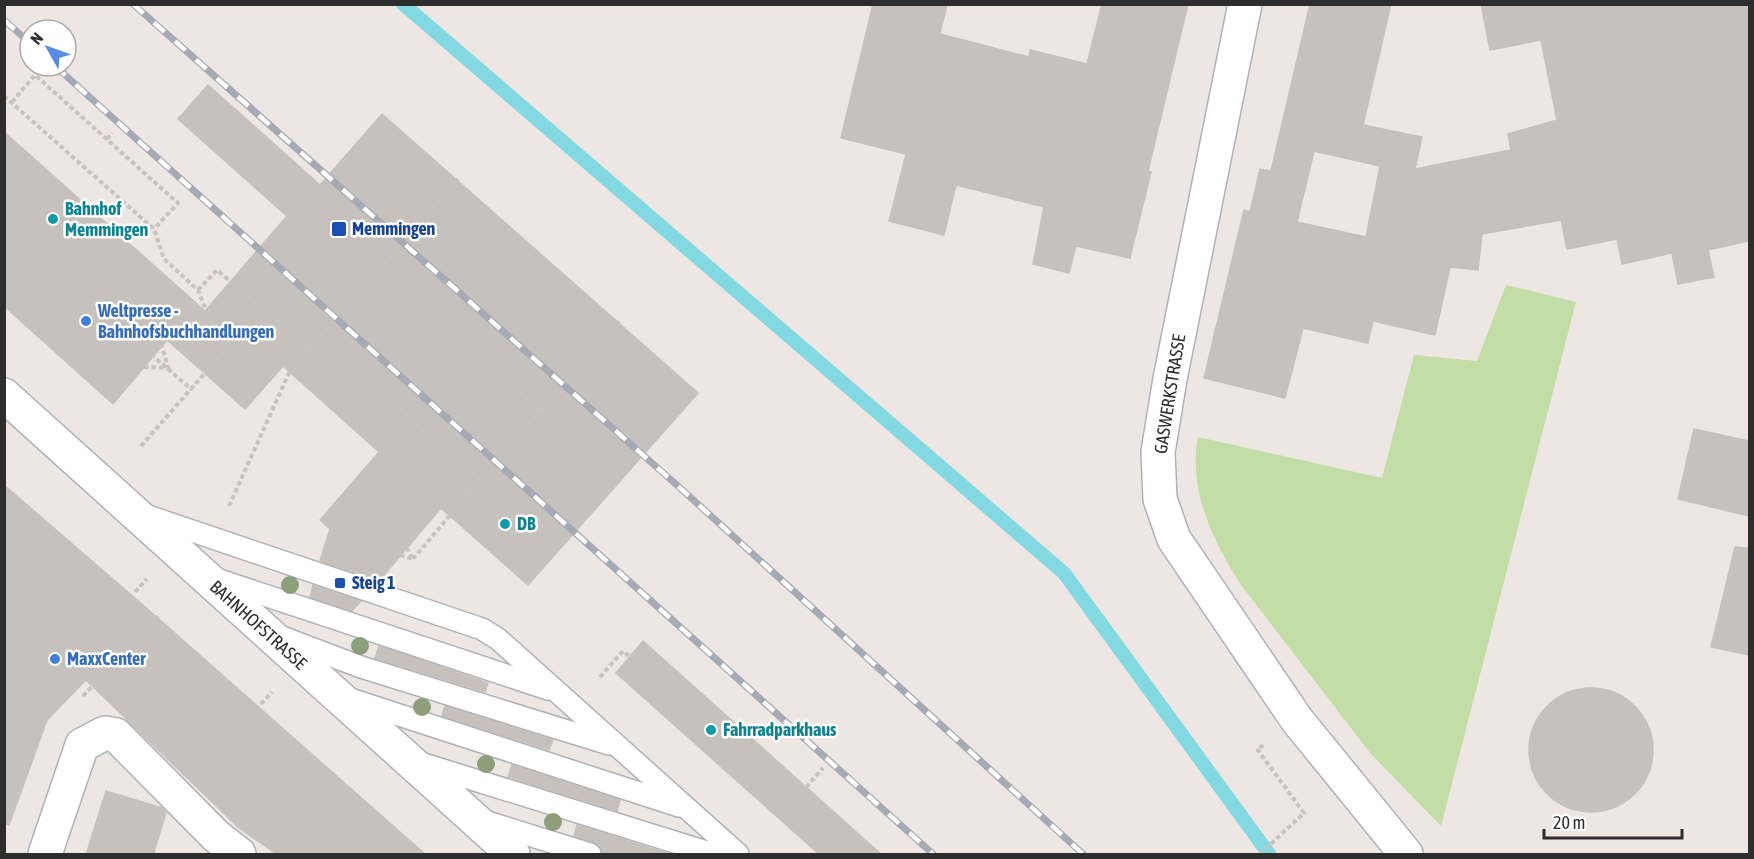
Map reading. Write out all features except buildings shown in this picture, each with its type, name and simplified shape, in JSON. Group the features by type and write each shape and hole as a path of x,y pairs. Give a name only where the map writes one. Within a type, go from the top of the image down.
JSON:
{"street":[{"name":"GASWERKSTRASSE","path":"1245,4 1170,379 1158,452 1160,499 1174,539 1298,720 1406,855"},
{"name":"BAHNHOFSTRASSE","path":"4,395 513,855"},
{"path":"45,855 82,745 105,733 116,735 216,836 239,855"}],"lane":[{"path":"133,511 482,629 498,639 738,855"},
{"path":"204,575 554,691"},
{"path":"268,632 361,667 620,747"},
{"path":"332,693 685,808"},
{"path":"405,758 713,855"},
{"path":"471,817 590,855"}],"path":[{"path":"12,102 35,75 107,139 178,203 154,229"},
{"path":"4,96 154,229 164,259 198,290 223,352 141,446"},
{"path":"107,139 112,133"},
{"path":"432,209 458,179"},
{"path":"446,194 455,203"},
{"path":"364,288 397,250"},
{"path":"380,269 390,278"},
{"path":"198,290 217,270 318,361"},
{"path":"569,302 605,335"},
{"path":"591,352 619,321"},
{"path":"289,373 329,327"},
{"path":"320,338 480,481"},
{"path":"162,346 168,368"},
{"path":"153,356 191,389"},
{"path":"144,367 168,368"},
{"path":"502,377 540,411"},
{"path":"524,430 557,392"},
{"path":"430,460 468,494"},
{"path":"413,559 489,470"},
{"path":"403,541 413,559"},
{"path":"393,553 413,559"},
{"path":"135,592 146,578 150,581"},
{"path":"82,698 160,614"},
{"path":"600,676 623,651 630,656"},
{"path":"261,704 274,690 271,688"},
{"path":"1257,749 1304,813 1260,855"},
{"path":"806,787 823,768"}],"green space":[{"path":"1506,285 1576,302 1441,826 1371,754 1241,585 1221,551 1205,514 1197,476 1198,437 1382,478 1414,355 1477,361"}],"waterway":[{"path":"403,4 1064,573 1269,854"}],"railway":[{"path":"133,4 678,486 1083,854"},
{"path":"4,20 18,32"},
{"path":"68,78 933,854"}],"place":[{"name":"Bahnhof Memmingen","path":"53,219"},
{"name":"Memmingen","path":"339,229"},
{"name":"Weltpresse - Bahnhofsbuchhandlungen","path":"86,321"},
{"name":"DB","path":"505,524"},
{"name":"Steig 1","path":"340,583"},
{"name":"MaxxCenter","path":"55,659"},
{"name":"Fahrradparkhaus","path":"711,730"}]}
